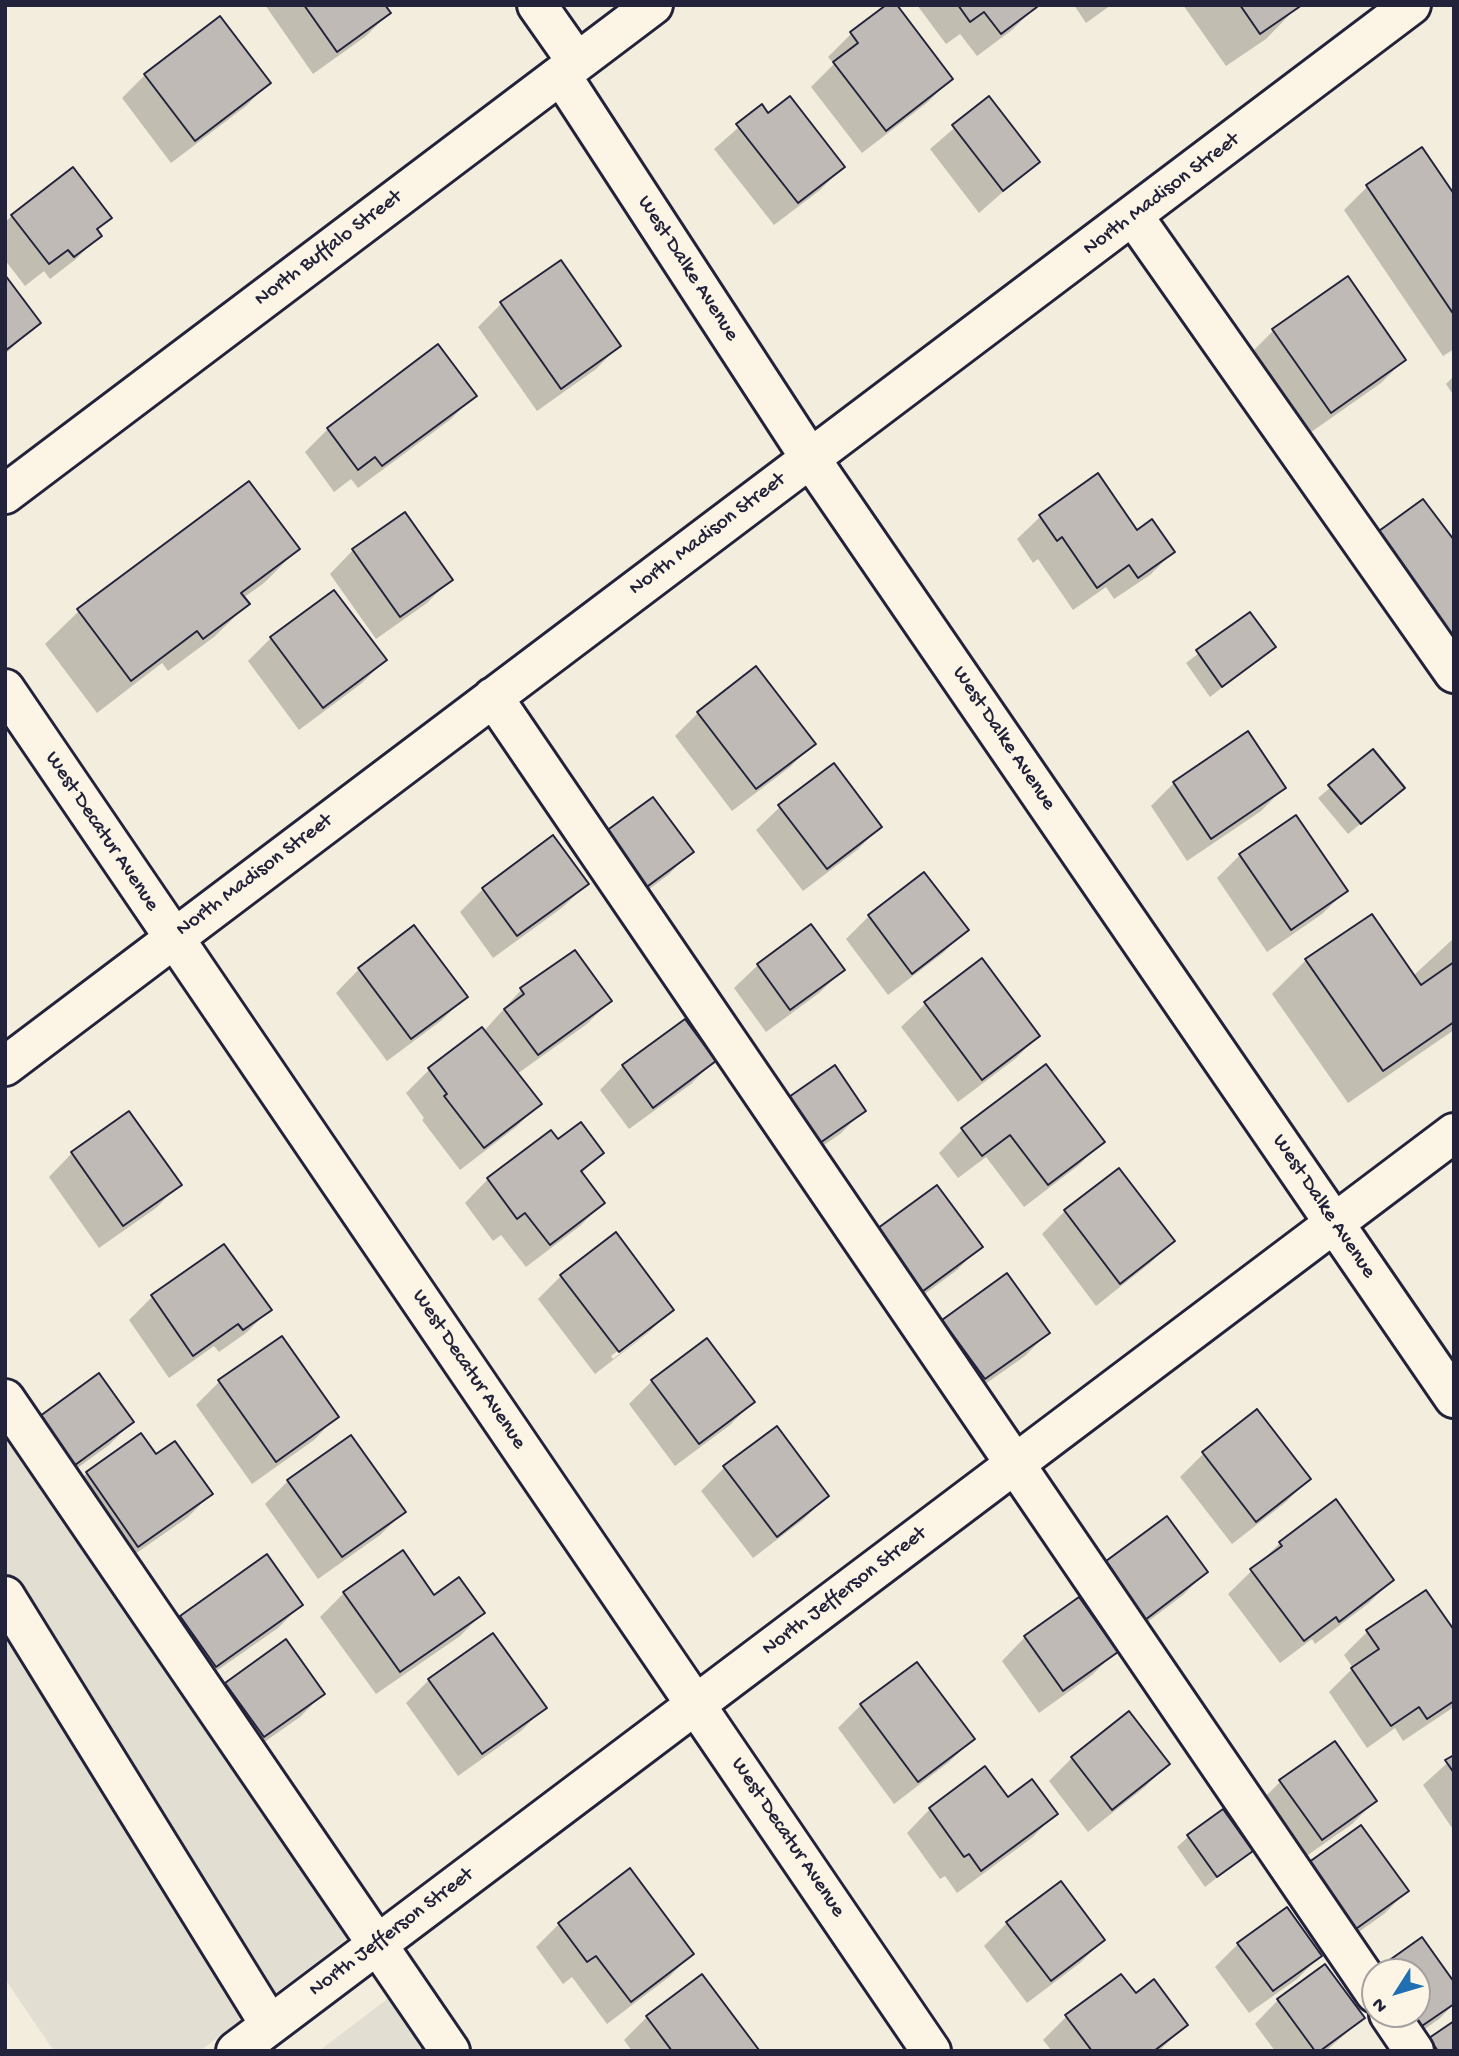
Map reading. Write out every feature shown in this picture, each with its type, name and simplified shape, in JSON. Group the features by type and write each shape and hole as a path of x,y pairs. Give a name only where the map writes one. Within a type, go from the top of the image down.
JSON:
{"street":[{"name":"West Dalke Avenue","path":"537,5 569,69 810,458 1454,1398"},
{"name":"North Buffalo Street","path":"5,494 653,5"},
{"name":"North Madison Street","path":"5,1066 810,458 1134,217 1411,5"},
{"path":"1134,217 1454,673"},
{"name":"West Decatur Avenue","path":"5,689 930,2051"},
{"path":"493,697 1017,1462 1361,1972"},
{"name":"North Jefferson Street","path":"236,2051 1454,1133"},
{"path":"5,1399 450,2051"},
{"path":"5,1596 270,2025"},
{"path":"1398,2028 1414,2051"}],"shaded area":[{"path":"5,1413 357,1931 200,2051 54,2051 5,1979"},
{"path":"399,1990 440,2051 319,2051"}],"building":[{"path":"304,5 385,5 391,13 337,52"},
{"path":"886,5 897,5 953,79 886,131 833,62 858,43 850,32"},
{"path":"958,5 1037,7 1001,34 984,12 970,22"},
{"path":"1240,5 1302,5 1260,34"},
{"path":"220,16 271,83 195,141 144,74"},
{"path":"790,96 845,167 798,203 736,124 762,104 768,113"},
{"path":"989,96 1040,162 1003,191 952,125"},
{"path":"1422,147 1454,194 1454,315 1366,185"},
{"path":"73,167 112,218 97,229 102,236 74,257 68,250 49,264 11,215"},
{"path":"561,260 621,346 561,389 500,302"},
{"path":"5,275 41,323 5,351"},
{"path":"1348,276 1406,360 1331,413 1272,329"},
{"path":"438,344 477,396 382,466 375,457 358,470 327,428"},
{"path":"1098,473 1137,530 1152,519 1175,552 1138,578 1129,565 1097,588 1062,537 1057,541 1039,515"},
{"path":"249,481 300,549 241,593 250,604 203,639 197,631 131,681 77,609"},
{"path":"1423,499 1454,540 1454,639 1449,642 1372,536"},
{"path":"405,512 453,580 400,617 352,549"},
{"path":"334,590 387,660 323,708 270,637"},
{"path":"1250,612 1276,647 1222,687 1196,650"},
{"path":"756,666 816,744 756,789 697,712"},
{"path":"1248,731 1286,788 1211,839 1173,782"},
{"path":"1373,749 1405,788 1361,824 1328,785"},
{"path":"834,763 882,827 827,869 778,805"},
{"path":"653,797 694,852 644,889 602,834"},
{"path":"1296,815 1348,891 1291,930 1239,854"},
{"path":"553,835 589,884 517,936 482,888"},
{"path":"924,872 969,930 912,974 868,915"},
{"path":"1372,914 1421,985 1454,962 1454,1022 1383,1071 1305,959"},
{"path":"811,924 845,970 790,1010 757,964"},
{"path":"414,925 468,997 411,1039 358,968"},
{"path":"575,950 612,1001 538,1055 504,1009 524,994 520,988"},
{"path":"982,958 1040,1036 982,1080 924,1002"},
{"path":"685,1019 716,1061 653,1108 622,1065"},
{"path":"482,1027 542,1104 484,1148 444,1096 447,1094 428,1068"},
{"path":"1046,1064 1105,1142 1048,1185 1010,1135 982,1156 961,1128"},
{"path":"835,1065 866,1111 817,1145 786,1099"},
{"path":"129,1111 182,1185 123,1226 71,1152"},
{"path":"581,1122 604,1153 581,1171 605,1203 550,1245 525,1213 517,1219 487,1178 551,1130 558,1139"},
{"path":"1119,1168 1175,1241 1120,1284 1064,1210"},
{"path":"937,1185 983,1247 919,1294 874,1231"},
{"path":"616,1232 674,1310 619,1352 560,1275"},
{"path":"224,1244 272,1310 243,1330 238,1324 193,1356 151,1295"},
{"path":"1007,1273 1050,1333 985,1379 942,1320"},
{"path":"282,1336 339,1417 276,1462 218,1380"},
{"path":"707,1338 755,1402 699,1444 651,1380"},
{"path":"99,1373 134,1422 71,1468 36,1419"},
{"path":"1257,1409 1311,1479 1256,1522 1202,1452"},
{"path":"777,1426 829,1496 777,1537 723,1466"},
{"path":"141,1433 156,1454 175,1441 213,1494 138,1547 86,1472"},
{"path":"351,1435 406,1512 342,1557 287,1480"},
{"path":"1336,1499 1394,1580 1339,1622 1336,1617 1304,1641 1250,1569 1282,1546 1279,1542"},
{"path":"1167,1516 1208,1572 1145,1620 1102,1564"},
{"path":"403,1550 434,1595 459,1577 485,1613 400,1672 343,1592"},
{"path":"267,1554 303,1605 216,1667 180,1616"},
{"path":"1426,1590 1454,1630 1454,1701 1427,1719 1419,1707 1391,1726 1351,1668 1379,1649 1366,1630"},
{"path":"1079,1597 1118,1652 1063,1691 1024,1636"},
{"path":"493,1633 547,1708 482,1754 428,1679"},
{"path":"286,1639 325,1694 264,1737 225,1683"},
{"path":"917,1662 975,1739 918,1782 860,1704"},
{"path":"1129,1711 1170,1764 1112,1810 1071,1757"},
{"path":"1335,1741 1377,1801 1322,1840 1279,1780"},
{"path":"1454,1755 1454,1773 1445,1760"},
{"path":"985,1766 1008,1797 1032,1779 1058,1814 981,1871 969,1854 964,1857 929,1808"},
{"path":"1223,1809 1253,1851 1217,1877 1187,1835"},
{"path":"1361,1825 1409,1891 1353,1931 1305,1865"},
{"path":"630,1868 694,1954 631,2002 596,1956 587,1962 558,1923"},
{"path":"1061,1881 1105,1940 1051,1981 1006,1922"},
{"path":"1287,1907 1322,1956 1273,1991 1237,1943"},
{"path":"1422,1937 1454,1982 1454,2004 1431,2020 1431,1958 1392,1958"},
{"path":"1325,1964 1361,2013 1361,2021 1320,2051 1315,2051 1277,1999"},
{"path":"702,1974 758,2051 672,2051 646,2016"},
{"path":"1121,1974 1136,1993 1154,1979 1188,2025 1154,2051 1092,2051 1065,2015"},
{"path":"1454,2021 1454,2051 1438,2051 1429,2038"}]}
